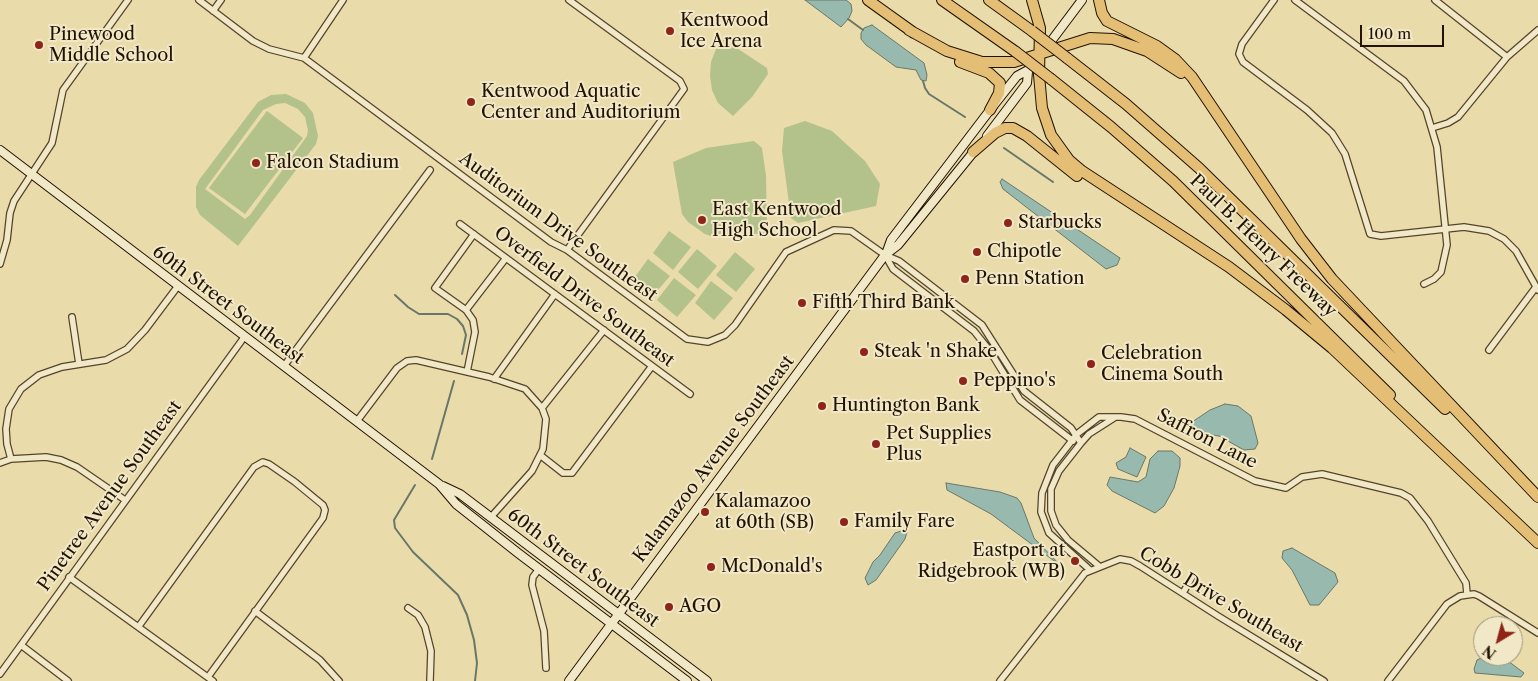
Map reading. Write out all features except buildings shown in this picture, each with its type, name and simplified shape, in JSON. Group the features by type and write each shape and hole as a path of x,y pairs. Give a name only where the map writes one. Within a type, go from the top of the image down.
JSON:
{"highway":[{"path":"868,0 938,51 989,73 997,79 1000,89 990,110"},
{"name":"Paul B. Henry Freeway","path":"942,0 1016,52 1098,115 1173,181 1538,543"},
{"name":"Paul B. Henry Freeway","path":"989,0 1126,104 1199,168 1538,499"},
{"path":"1032,0 1039,20 1042,108 1048,128 1058,147 1082,171 1251,282 1309,329 1538,543"},
{"path":"1099,0 1102,13 1107,22 1157,46 1184,67 1202,90 1301,239 1332,279 1538,499"},
{"path":"909,30 947,51 982,62 1014,62 1090,38 1113,39 1137,46 1165,61 1182,74 1226,128"},
{"path":"974,152 1000,130 1009,127 1017,129 1079,178 1157,220"}],"main road":[{"name":"Kalamazoo Avenue Southeast","path":"569,681 610,623 885,256 897,245 974,152 1027,83 1028,72 1082,0"},
{"name":"Kalamazoo Avenue Southeast","path":"885,256 891,240 990,110 1017,76 1028,72"},
{"name":"60th Street Southeast","path":"0,150 439,484 460,494 548,560 701,680"},
{"name":"60th Street Southeast","path":"439,484 456,504 688,681"},
{"path":"524,557 529,554 548,560"}],"street":[{"path":"0,264 14,201 52,143 63,90 128,0"},
{"name":"Auditorium Drive Southeast","path":"199,0 253,41 269,49 304,58 551,242 567,250 687,339 702,342 722,337 732,329 780,258 790,250 834,230 843,228 856,233 885,256"},
{"path":"213,10 221,0"},
{"path":"304,58 343,0"},
{"path":"567,250 684,89 680,82 569,0"},
{"path":"1274,0 1242,44 1239,54 1243,62 1307,110 1332,133 1345,154 1367,229 1375,236 1477,228 1504,239 1516,251 1537,288 1489,350"},
{"path":"1295,0 1404,81 1426,110 1432,128 1442,186 1446,251 1441,272 1434,279 1424,284"},
{"path":"1435,0 1507,57"},
{"path":"1432,128 1448,123 1458,117 1507,57 1538,30"},
{"path":"284,366 430,170"},
{"name":"Overfield Drive Southeast","path":"460,224 690,394"},
{"path":"466,372 475,332 473,320 466,310 435,288 474,234"},
{"path":"885,256 899,261 982,325 1024,391 1077,434 1081,443"},
{"path":"885,256 893,269 974,331 990,351 1020,400 1071,441 1081,443"},
{"path":"466,310 506,258"},
{"path":"11,460 6,429 9,409 21,389 39,375 79,364 106,360 127,350 145,330 178,286"},
{"path":"494,379 554,294"},
{"path":"72,316 79,364"},
{"path":"542,408 604,330"},
{"name":"Pinetree Avenue Southeast","path":"0,674 244,336"},
{"path":"356,421 396,368 407,361 416,360 525,388 542,408 546,419 543,449 532,471 491,517"},
{"path":"540,454 563,473 572,473 652,366"},
{"name":"Saffron Lane","path":"1090,570 1054,538 1045,527 1041,512 1042,493 1053,465 1077,434 1098,417 1135,419 1254,481 1286,488 1302,477 1322,474 1401,492 1410,498 1428,521 1458,568 1466,583 1467,594"},
{"path":"1099,566 1062,533 1051,511 1051,489 1055,479 1081,443 1089,434 1114,418"},
{"path":"0,463 11,460 46,457 61,460 77,467 125,500"},
{"path":"69,577 210,679 255,611 323,518 325,510 323,505 296,482 269,464 258,464 139,626"},
{"name":"Cobb Drive Southeast","path":"1090,570 1120,559 1131,561 1324,681"},
{"path":"539,569 533,577 532,585 544,631 546,668"},
{"path":"1000,681 1066,595 1085,572 1090,570"},
{"path":"1183,593 1192,577"},
{"path":"1388,681 1447,604 1454,598 1474,594 1492,603 1538,633"},
{"path":"408,608 418,615 425,627 431,651 430,681"},
{"path":"255,611 320,660 339,681"},
{"path":"21,645 68,681"}],"green space":[{"path":"723,39 767,68 768,74 752,97 733,116 718,103 712,90 710,76 711,62 716,49"},
{"path":"286,94 305,103 313,113 318,136 316,144 238,246 200,215 196,207 196,187 199,180 258,102 271,95","holes":["285,103 298,109 305,117 308,130 307,136 250,215 245,219 205,189 263,110 276,104"]},
{"name":"Falcon Stadium","path":"267,111 303,138 245,214 209,188"},
{"path":"805,121 832,131 865,161 880,184 876,206 798,223 791,218 782,151 784,128"},
{"path":"754,141 762,148 766,176 767,233 713,237 705,234 688,222 682,214 673,162 706,148"},
{"path":"669,231 691,247 673,270 653,253"},
{"path":"697,249 717,266 698,289 678,272"},
{"path":"735,252 755,269 736,292 716,275"},
{"path":"648,259 670,276 651,298 632,281"},
{"path":"674,278 696,295 677,317 657,300"},
{"path":"711,281 733,298 714,320 695,303"}],"water":[{"path":"805,0 846,0 851,4 852,11 841,27"},
{"path":"872,25 924,63 927,75 926,81 921,80 916,70 896,67 866,45 861,39 861,33 864,28"},
{"path":"1002,179 1120,258 1117,265 1106,269 1003,189 1000,182"},
{"path":"1225,404 1238,406 1251,416 1258,443 1255,449 1244,450 1219,436 1199,433 1193,429 1192,422 1210,410"},
{"path":"1130,448 1146,457 1137,477 1118,469 1116,463 1126,457"},
{"path":"1158,451 1172,451 1180,458 1180,466 1174,488 1164,506 1155,513 1112,491 1107,485 1110,477 1138,482 1146,477 1150,459"},
{"path":"946,483 1000,492 1017,498 1021,503 1034,538 1061,566 991,514 947,490"},
{"path":"907,532 905,539 876,580 868,585 865,578 873,562 895,533"},
{"path":"1292,548 1335,573 1338,582 1319,605 1310,605 1292,570 1282,558 1283,551"},
{"path":"1475,666 1515,666 1524,673 1521,677 1475,673"}],"waterway":[{"path":"848,19 863,30"},
{"path":"923,81 929,94 965,117"},
{"path":"1004,148 1053,182"},
{"path":"395,295 419,314 448,314 457,319 463,326 466,335 462,354"},
{"path":"432,459 454,381"},
{"path":"415,485 394,520 395,528 413,552 458,595 467,615 474,640 477,663 475,681"}],"place":[{"name":"Kentwood Ice Arena","path":"670,31"},
{"name":"Pinewood Middle School","path":"39,45"},
{"name":"Kentwood Aquatic Center and Auditorium","path":"471,102"},
{"name":"Falcon Stadium","path":"256,163"},
{"name":"East Kentwood High School","path":"702,220"},
{"name":"Starbucks","path":"1008,223"},
{"name":"Chipotle","path":"977,252"},
{"name":"Penn Station","path":"965,279"},
{"name":"Fifth Third Bank","path":"802,303"},
{"name":"Steak 'n Shake","path":"864,352"},
{"name":"Celebration Cinema South","path":"1091,364"},
{"name":"Peppino's","path":"963,381"},
{"name":"Huntington Bank","path":"822,406"},
{"name":"Pet Supplies Plus","path":"876,444"},
{"name":"Kalamazoo at 60th (SB)","path":"705,512"},
{"name":"Family Fare","path":"844,522"},
{"name":"Eastport at Ridgebrook (WB)","path":"1075,561"},
{"name":"McDonald's","path":"711,567"},
{"name":"AGO","path":"669,607"}]}
